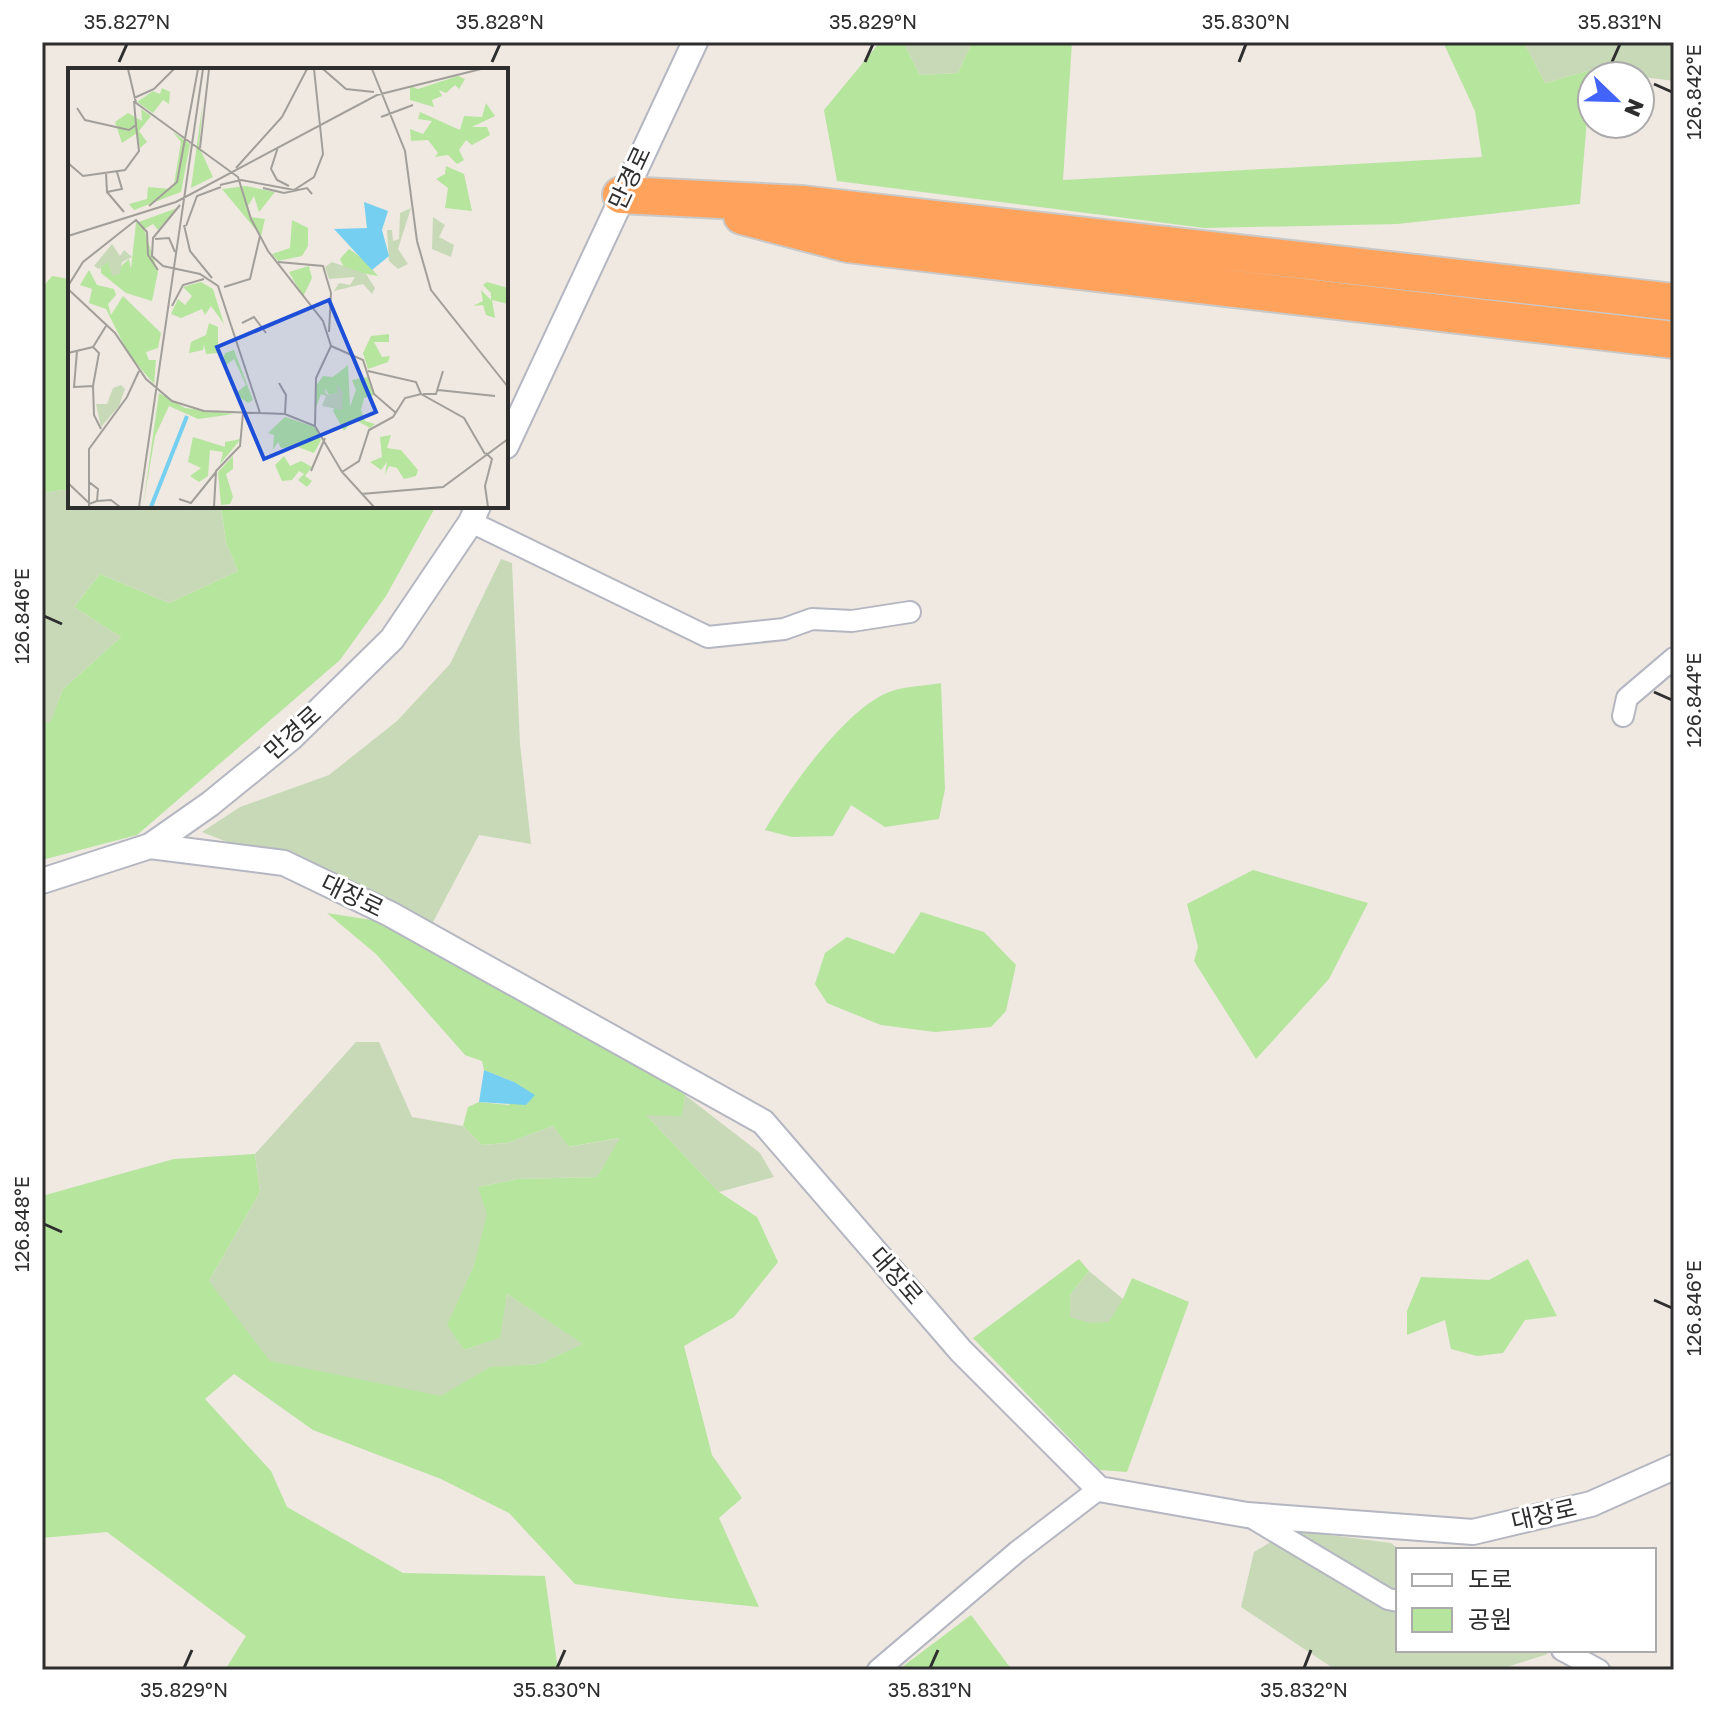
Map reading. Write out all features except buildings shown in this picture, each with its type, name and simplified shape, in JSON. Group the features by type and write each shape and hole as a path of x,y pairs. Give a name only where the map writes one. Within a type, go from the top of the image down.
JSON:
{"highway":[{"path":"621,195 802,204 1674,302"},
{"path":"683,200 848,244 1674,340"}],"street":[{"name":"만경로","path":"508,442 695,42"},
{"name":"만경로","path":"42,881 150,846 210,804 291,738 392,639 475,514"},
{"path":"475,514 708,637 784,629 812,619 852,621 910,612"},
{"path":"1623,716 1627,698 1674,658"},
{"name":"대장로","path":"150,846 284,863 390,914 507,982 763,1122 961,1351 1099,1489 1247,1515 1473,1532 1591,1504 1674,1467"},
{"path":"878,1670 1018,1551 1099,1489"},
{"path":"1247,1515 1388,1599 1396,1601"},
{"path":"1566,1652 1599,1670"}],"green space":[{"path":"880,42 903,42 920,75 958,73 972,42 1072,42 1063,180 1482,157 1475,111 1443,42 1524,42 1545,83 1576,74 1576,140 1585,140 1580,204 1397,224 1204,228 837,181 824,110"},
{"path":"903,42 972,42 958,73 920,75"},
{"path":"1524,42 1674,42 1674,81 1656,79 1656,60 1576,60 1576,74 1545,83"},
{"path":"52,276 68,279 68,489 42,493 42,288"},
{"path":"68,489 68,508 221,508 226,543 238,571 169,603 100,574 74,607 121,637 63,689 50,723 42,723 42,493"},
{"path":"221,508 435,508 386,596 340,660 137,835 42,860 42,723 50,722 63,689 121,637 74,607 100,574 169,603 238,571 226,543"},
{"path":"501,559 512,563 520,744 531,844 479,835 432,924 202,832 240,807 329,775 397,721 450,664"},
{"path":"941,683 945,789 939,819 885,827 851,805 833,836 792,837 765,830 804,772 857,713 892,691"},
{"path":"1253,870 1368,903 1329,979 1256,1059 1194,961 1198,947 1187,904"},
{"path":"921,912 984,932 1016,965 1006,1011 991,1027 935,1032 881,1025 827,1003 815,984 825,953 847,937 894,954"},
{"path":"327,913 378,921 591,1040 668,1077 685,1095 683,1116 647,1116 719,1192 757,1217 778,1262 734,1317 684,1346 712,1455 742,1498 719,1518 759,1607 575,1584 509,1513 441,1479 313,1430 234,1374 205,1399 271,1471 287,1507 403,1573 545,1576 558,1670 225,1670 246,1636 107,1532 42,1538 42,1196 174,1159 255,1154 260,1192 209,1281 481,1367 539,1364 582,1344 507,1294 501,1338 464,1350 446,1325 474,1265 478,1187 517,1179 597,1177 619,1138 568,1147 553,1126 507,1143 482,1145 463,1126 468,1107 479,1102 509,1105 514,1082 484,1070 482,1061 465,1055 376,954"},
{"path":"356,1042 379,1042 412,1117 463,1126 482,1145 507,1143 553,1126 569,1147 620,1138 597,1177 517,1179 478,1187 487,1214 474,1265 447,1325 464,1350 500,1338 507,1294 583,1344 539,1364 490,1367 441,1396 270,1361 209,1281 260,1192 255,1154"},
{"path":"685,1095 760,1153 774,1177 719,1192 646,1115 682,1116"},
{"path":"1079,1259 1089,1271 1070,1295 1123,1299 1132,1278 1189,1302 1127,1472 1100,1470 973,1338"},
{"path":"1528,1259 1557,1316 1525,1320 1503,1353 1477,1356 1451,1349 1445,1320 1407,1335 1407,1311 1421,1277 1489,1280"},
{"path":"1089,1271 1123,1299 1109,1322 1089,1323 1070,1317 1070,1295"},
{"path":"1291,1530 1391,1543 1397,1548 1396,1652 1548,1654 1497,1670 1336,1670 1241,1607 1254,1552"},
{"path":"971,1615 1012,1670 898,1670"}],"water":[{"path":"484,1070 514,1082 535,1095 526,1105 479,1102"}]}
